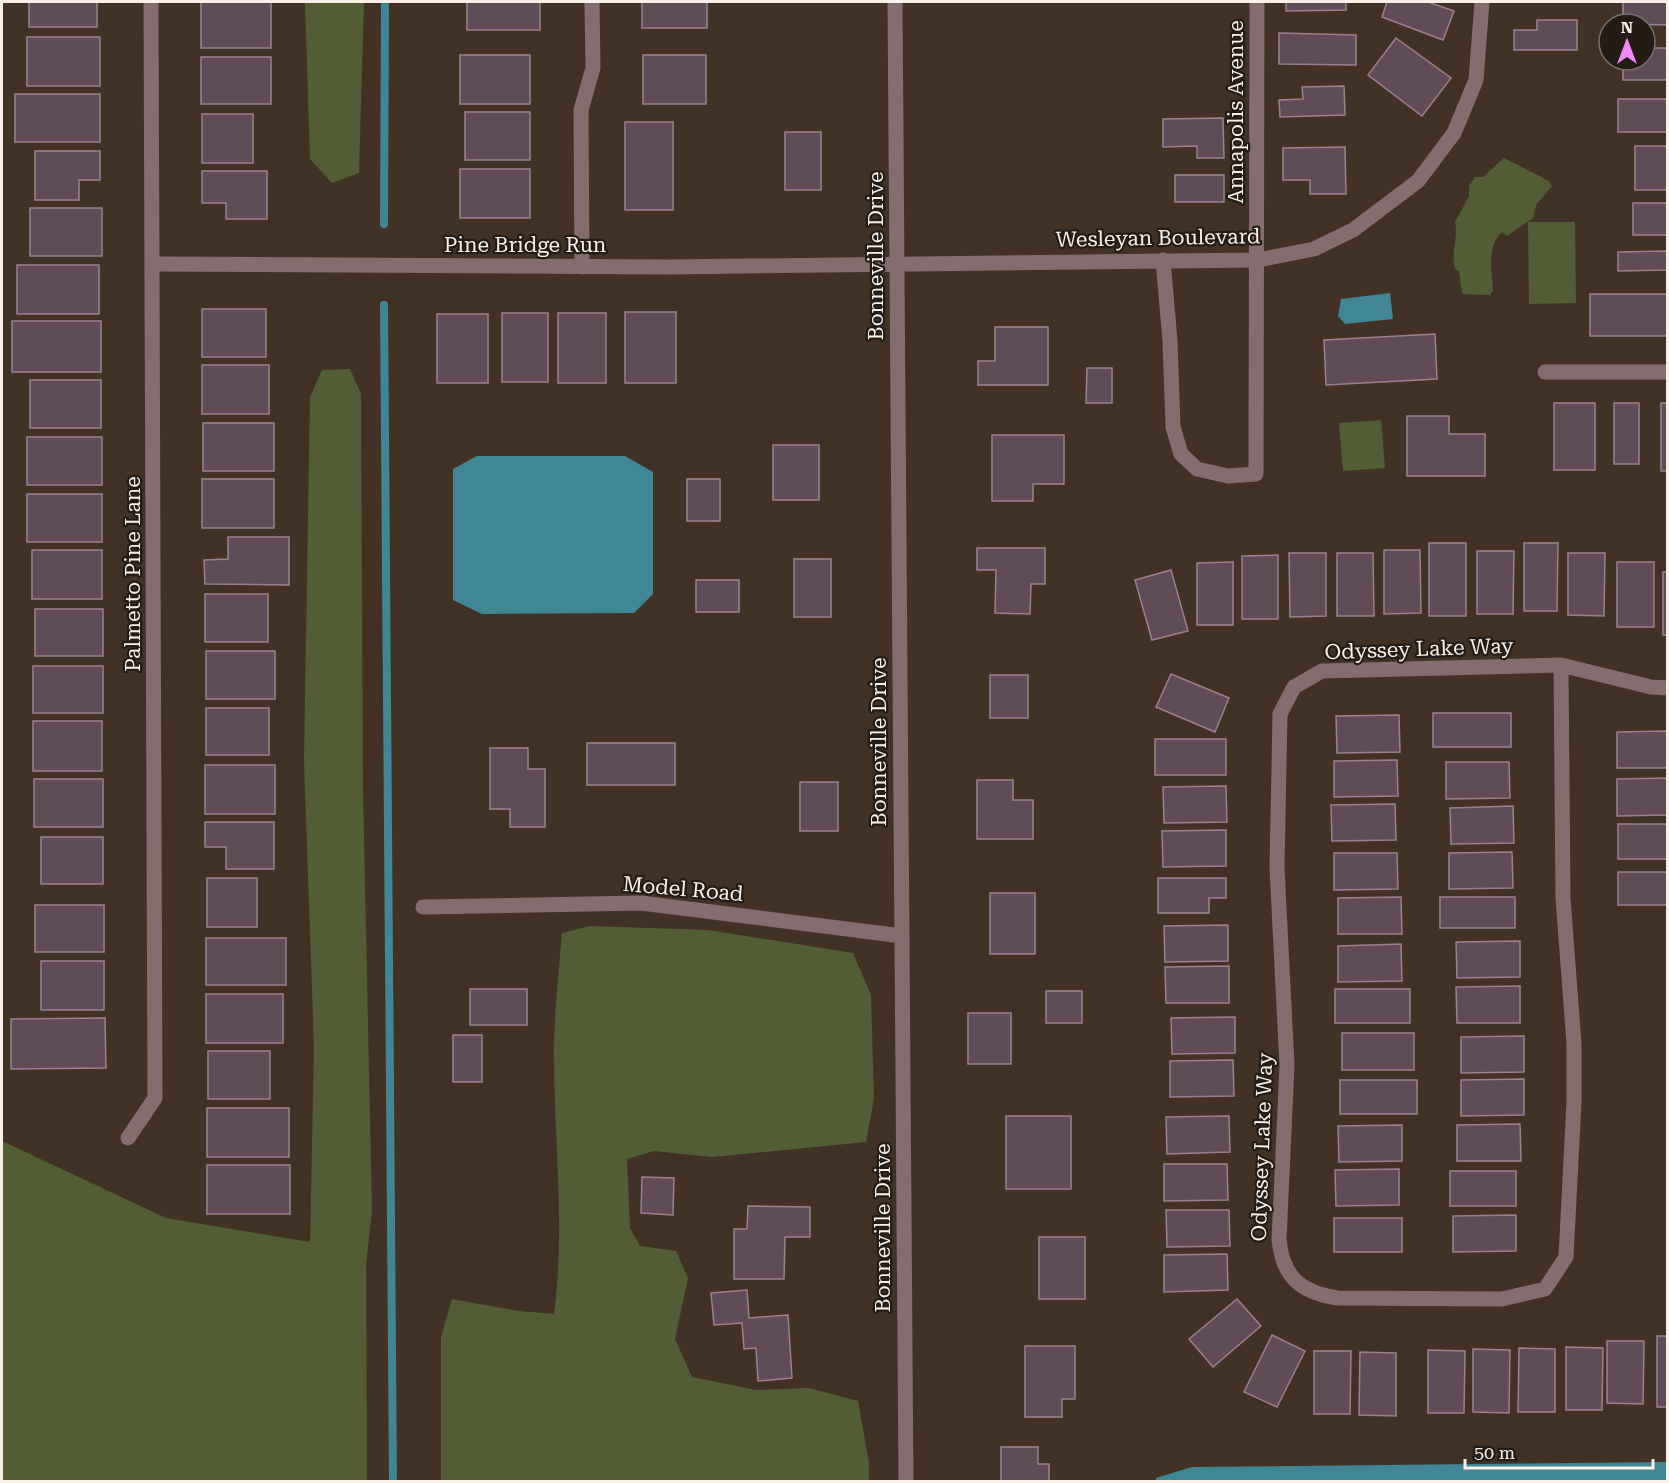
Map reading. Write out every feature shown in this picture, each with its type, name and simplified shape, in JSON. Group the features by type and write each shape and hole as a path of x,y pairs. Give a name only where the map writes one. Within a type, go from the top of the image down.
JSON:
{"street":[{"name":"Palmetto Pine Lane","path":"128,1138 155,1098 151,2"},
{"path":"582,267 581,110 593,68 592,2"},
{"name":"Bonneville Drive","path":"896,2 906,1482"},
{"name":"Annapolis Avenue","path":"1163,260 1170,341 1173,427 1181,454 1197,469 1228,476 1256,474 1257,2"},
{"name":"Wesleyan Boulevard","path":"896,262 1258,260 1314,249 1353,230 1418,181 1454,133 1476,80 1482,2"},
{"name":"Pine Bridge Run","path":"153,264 582,267 896,262"},
{"path":"1545,372 1668,372"},
{"name":"Odyssey Lake Way","path":"1561,665 1563,898 1574,1044 1566,1257 1545,1289 1502,1299 1337,1298 1315,1294 1299,1286 1288,1272 1280,1257 1279,1240 1287,1065 1277,868 1280,714 1294,687 1322,670 1561,665 1651,687 1668,688"},
{"name":"Model Road","path":"423,908 640,903 902,936"}],"green space":[{"path":"305,2 364,2 359,173 332,183 310,159"},
{"path":"1504,158 1549,181 1552,186 1536,205 1533,218 1507,236 1502,232 1497,238 1492,252 1493,291 1490,295 1462,294 1459,271 1455,269 1454,263 1455,222 1469,196 1469,186 1475,177 1483,177"},
{"path":"1528,222 1575,222 1576,303 1529,304"},
{"path":"350,369 361,394 363,793 372,1211 366,1265 367,1481 2,1481 2,1141 166,1218 310,1242 314,1048 304,760 310,397 322,370"},
{"path":"1381,420 1385,468 1343,471 1339,423"},
{"path":"590,926 708,930 853,953 871,995 874,1098 866,1142 712,1157 654,1151 627,1159 630,1228 640,1246 676,1251 688,1278 675,1339 692,1377 756,1390 809,1388 858,1401 869,1463 869,1481 441,1481 441,1337 452,1299 519,1311 554,1314 559,1212 554,1043 562,933"}],"water":[{"path":"1390,293 1393,319 1345,324 1338,316 1341,299"},
{"path":"477,456 625,456 653,472 653,594 634,613 482,614 453,600 453,469"},
{"path":"1668,1462 1667,1482 1156,1481 1156,1478 1192,1467"}],"building":[{"path":"29,2 97,2 97,27 29,27"},
{"path":"201,2 271,2 271,48 201,48"},
{"path":"467,2 540,2 540,30 467,30"},
{"path":"642,2 707,2 707,28 642,28"},
{"path":"1286,2 1346,2 1346,10 1286,11"},
{"path":"1387,2 1428,2 1454,11 1443,40 1382,17"},
{"path":"1623,2 1668,2 1668,25 1657,25 1657,12 1623,12"},
{"path":"1537,20 1577,20 1577,50 1514,50 1514,30 1537,30"},
{"path":"1279,33 1356,35 1356,65 1279,64"},
{"path":"27,37 100,37 100,86 27,86"},
{"path":"1396,38 1451,78 1422,116 1368,75"},
{"path":"1657,48 1668,48 1668,80 1623,80 1623,72 1657,72"},
{"path":"460,55 530,55 530,104 460,104"},
{"path":"643,55 706,55 706,104 643,104"},
{"path":"201,57 271,57 271,104 201,104"},
{"path":"1344,86 1345,115 1280,117 1279,100 1303,99 1302,87"},
{"path":"15,94 100,94 100,142 15,142"},
{"path":"1618,99 1668,99 1668,132 1618,132"},
{"path":"465,112 530,112 530,160 465,160"},
{"path":"202,114 253,114 253,163 202,163"},
{"path":"1223,118 1224,158 1197,158 1197,146 1163,147 1163,119"},
{"path":"625,122 673,122 673,210 625,210"},
{"path":"785,132 821,132 821,190 785,190"},
{"path":"1635,146 1668,146 1668,190 1635,190"},
{"path":"1345,147 1346,194 1310,194 1310,180 1283,180 1283,148"},
{"path":"35,151 100,151 100,180 79,180 79,200 35,200"},
{"path":"460,169 530,169 530,218 460,218"},
{"path":"202,171 267,171 267,219 226,219 226,203 202,203"},
{"path":"1175,175 1224,175 1224,202 1175,202"},
{"path":"1633,203 1668,203 1668,235 1633,235"},
{"path":"30,208 102,208 102,256 30,256"},
{"path":"1668,251 1668,270 1618,271 1618,252"},
{"path":"17,265 99,265 99,314 17,314"},
{"path":"1590,294 1668,294 1668,336 1590,336"},
{"path":"202,309 266,309 266,357 202,357"},
{"path":"625,312 676,312 676,383 625,383"},
{"path":"502,313 548,313 548,382 502,382"},
{"path":"558,313 606,313 606,383 558,383"},
{"path":"437,314 488,314 488,383 437,383"},
{"path":"12,321 101,321 101,372 12,372"},
{"path":"995,327 1048,327 1048,385 978,385 978,361 995,361"},
{"path":"1435,334 1437,379 1326,385 1324,340"},
{"path":"202,365 269,365 269,414 202,414"},
{"path":"1087,368 1112,368 1112,403 1086,403"},
{"path":"30,380 101,380 101,428 30,428"},
{"path":"1554,403 1595,403 1595,470 1554,470"},
{"path":"1614,403 1639,403 1639,464 1614,464"},
{"path":"1661,403 1668,403 1668,471 1661,471"},
{"path":"1407,416 1449,416 1449,434 1485,434 1485,476 1407,476"},
{"path":"203,423 274,423 274,471 203,471"},
{"path":"992,435 1064,435 1064,484 1033,484 1033,501 992,501"},
{"path":"27,437 102,437 102,485 27,485"},
{"path":"773,445 819,445 819,500 773,500"},
{"path":"202,479 274,479 274,528 202,528"},
{"path":"687,479 720,479 720,521 687,521"},
{"path":"27,494 102,494 102,542 27,542"},
{"path":"228,537 289,537 289,585 205,584 204,560 228,559"},
{"path":"1429,543 1466,543 1466,616 1429,616"},
{"path":"1524,543 1558,543 1557,611 1524,611"},
{"path":"977,548 1045,548 1045,584 1031,584 1030,614 995,613 996,570 977,570"},
{"path":"32,550 102,550 102,599 32,599"},
{"path":"1384,550 1420,550 1421,613 1384,614"},
{"path":"1477,551 1514,551 1513,614 1477,614"},
{"path":"1289,553 1326,553 1326,616 1290,617"},
{"path":"1337,553 1373,553 1374,616 1337,616"},
{"path":"1568,553 1605,553 1604,616 1568,615"},
{"path":"1278,555 1278,619 1242,619 1242,556"},
{"path":"794,559 831,559 831,617 794,617"},
{"path":"1233,562 1233,625 1197,625 1197,563"},
{"path":"1617,562 1654,562 1654,627 1617,627"},
{"path":"1171,570 1188,631 1152,640 1135,580"},
{"path":"1663,572 1668,572 1668,635 1663,635"},
{"path":"696,580 739,580 739,612 696,612"},
{"path":"205,594 268,594 268,642 205,642"},
{"path":"35,609 103,609 103,656 35,656"},
{"path":"206,651 275,651 275,699 206,699"},
{"path":"33,666 103,666 103,713 33,713"},
{"path":"1171,674 1229,698 1215,732 1156,707"},
{"path":"990,675 1028,675 1028,718 990,718"},
{"path":"206,708 269,708 269,755 206,755"},
{"path":"1433,713 1511,713 1511,747 1433,747"},
{"path":"1399,715 1400,752 1337,753 1336,716"},
{"path":"33,721 102,721 102,771 33,771"},
{"path":"1668,731 1668,768 1617,768 1617,732"},
{"path":"1155,739 1226,739 1226,775 1155,775"},
{"path":"587,743 675,743 675,785 587,785"},
{"path":"490,748 528,748 528,769 545,769 545,827 510,827 510,809 490,809"},
{"path":"1397,760 1398,796 1334,797 1334,761"},
{"path":"1446,762 1509,762 1510,798 1446,799"},
{"path":"205,765 275,765 275,814 205,814"},
{"path":"1668,778 1668,815 1617,816 1617,779"},
{"path":"34,779 103,779 103,827 34,827"},
{"path":"977,780 1013,780 1013,800 1033,800 1033,839 977,839"},
{"path":"800,782 838,782 838,831 800,831"},
{"path":"1226,786 1227,822 1164,823 1163,787"},
{"path":"1395,804 1396,840 1332,841 1331,805"},
{"path":"1513,806 1514,843 1451,844 1450,808"},
{"path":"205,822 274,822 274,869 226,869 226,847 205,847"},
{"path":"1618,824 1668,824 1668,859 1618,859"},
{"path":"1226,830 1226,866 1163,867 1162,831"},
{"path":"41,837 103,837 103,884 41,884"},
{"path":"1512,852 1513,888 1449,889 1449,853"},
{"path":"1334,853 1397,853 1398,889 1334,890"},
{"path":"1618,872 1668,872 1668,905 1618,905"},
{"path":"207,878 257,878 257,927 207,927"},
{"path":"1158,878 1226,878 1226,898 1209,898 1209,913 1158,913"},
{"path":"990,893 1035,893 1035,954 990,954"},
{"path":"1401,897 1402,934 1338,934 1338,898"},
{"path":"1440,897 1515,897 1515,928 1440,928"},
{"path":"35,905 104,905 104,952 35,952"},
{"path":"1228,925 1228,961 1165,962 1164,926"},
{"path":"206,938 286,938 286,985 206,985"},
{"path":"1520,941 1520,977 1457,978 1456,942"},
{"path":"1401,944 1402,981 1338,982 1338,946"},
{"path":"41,961 104,961 104,1010 41,1010"},
{"path":"1229,966 1229,1003 1166,1003 1165,967"},
{"path":"1520,986 1520,1023 1457,1023 1456,987"},
{"path":"470,989 527,989 527,1025 470,1025"},
{"path":"1335,989 1410,989 1410,1023 1335,1023"},
{"path":"1046,991 1082,991 1082,1023 1046,1023"},
{"path":"206,994 283,994 283,1043 206,1043"},
{"path":"968,1013 1011,1013 1011,1064 968,1064"},
{"path":"1235,1017 1235,1053 1172,1054 1171,1018"},
{"path":"105,1018 106,1068 11,1069 11,1019"},
{"path":"1342,1033 1414,1033 1414,1070 1342,1070"},
{"path":"453,1035 482,1035 482,1082 453,1082"},
{"path":"1524,1036 1524,1072 1461,1073 1461,1037"},
{"path":"208,1051 270,1051 270,1099 208,1099"},
{"path":"1233,1060 1234,1096 1170,1097 1170,1061"},
{"path":"1524,1079 1524,1115 1461,1116 1461,1080"},
{"path":"1340,1080 1417,1080 1417,1114 1340,1114"},
{"path":"207,1108 289,1108 289,1157 207,1157"},
{"path":"1006,1116 1071,1116 1071,1189 1006,1189"},
{"path":"1229,1116 1230,1152 1167,1154 1166,1117"},
{"path":"1520,1124 1521,1161 1457,1161 1457,1125"},
{"path":"1402,1125 1402,1161 1339,1162 1338,1126"},
{"path":"1164,1164 1227,1164 1228,1200 1164,1201"},
{"path":"207,1165 290,1165 290,1214 207,1214"},
{"path":"1399,1169 1399,1205 1336,1206 1335,1170"},
{"path":"1450,1171 1516,1171 1516,1206 1450,1206"},
{"path":"642,1177 674,1178 673,1215 641,1213"},
{"path":"748,1206 810,1207 810,1237 785,1237 784,1279 734,1279 734,1229 747,1229"},
{"path":"1166,1210 1229,1210 1230,1246 1167,1247"},
{"path":"1516,1215 1516,1251 1453,1252 1453,1216"},
{"path":"1334,1218 1402,1218 1402,1252 1334,1252"},
{"path":"1039,1237 1085,1237 1085,1299 1039,1299"},
{"path":"1227,1254 1228,1290 1164,1292 1164,1255"},
{"path":"747,1290 749,1318 788,1315 792,1378 758,1381 756,1348 744,1349 742,1323 714,1325 711,1293"},
{"path":"1237,1299 1261,1326 1213,1367 1189,1339"},
{"path":"1272,1335 1305,1351 1277,1407 1244,1392"},
{"path":"1657,1336 1668,1336 1668,1407 1657,1407"},
{"path":"1607,1341 1644,1341 1643,1404 1607,1403"},
{"path":"1025,1346 1075,1346 1075,1399 1062,1399 1062,1417 1025,1417"},
{"path":"1566,1347 1603,1348 1602,1410 1566,1410"},
{"path":"1519,1348 1555,1349 1555,1412 1518,1412"},
{"path":"1473,1349 1510,1350 1509,1413 1473,1412"},
{"path":"1428,1350 1465,1351 1464,1413 1428,1413"},
{"path":"1314,1351 1351,1351 1350,1414 1314,1414"},
{"path":"1360,1352 1396,1353 1396,1416 1359,1415"},
{"path":"1001,1447 1038,1447 1038,1464 1049,1464 1049,1482 1001,1482"}],"waterway":[{"path":"384,224 385,2"},
{"path":"384,305 393,1482"}]}
